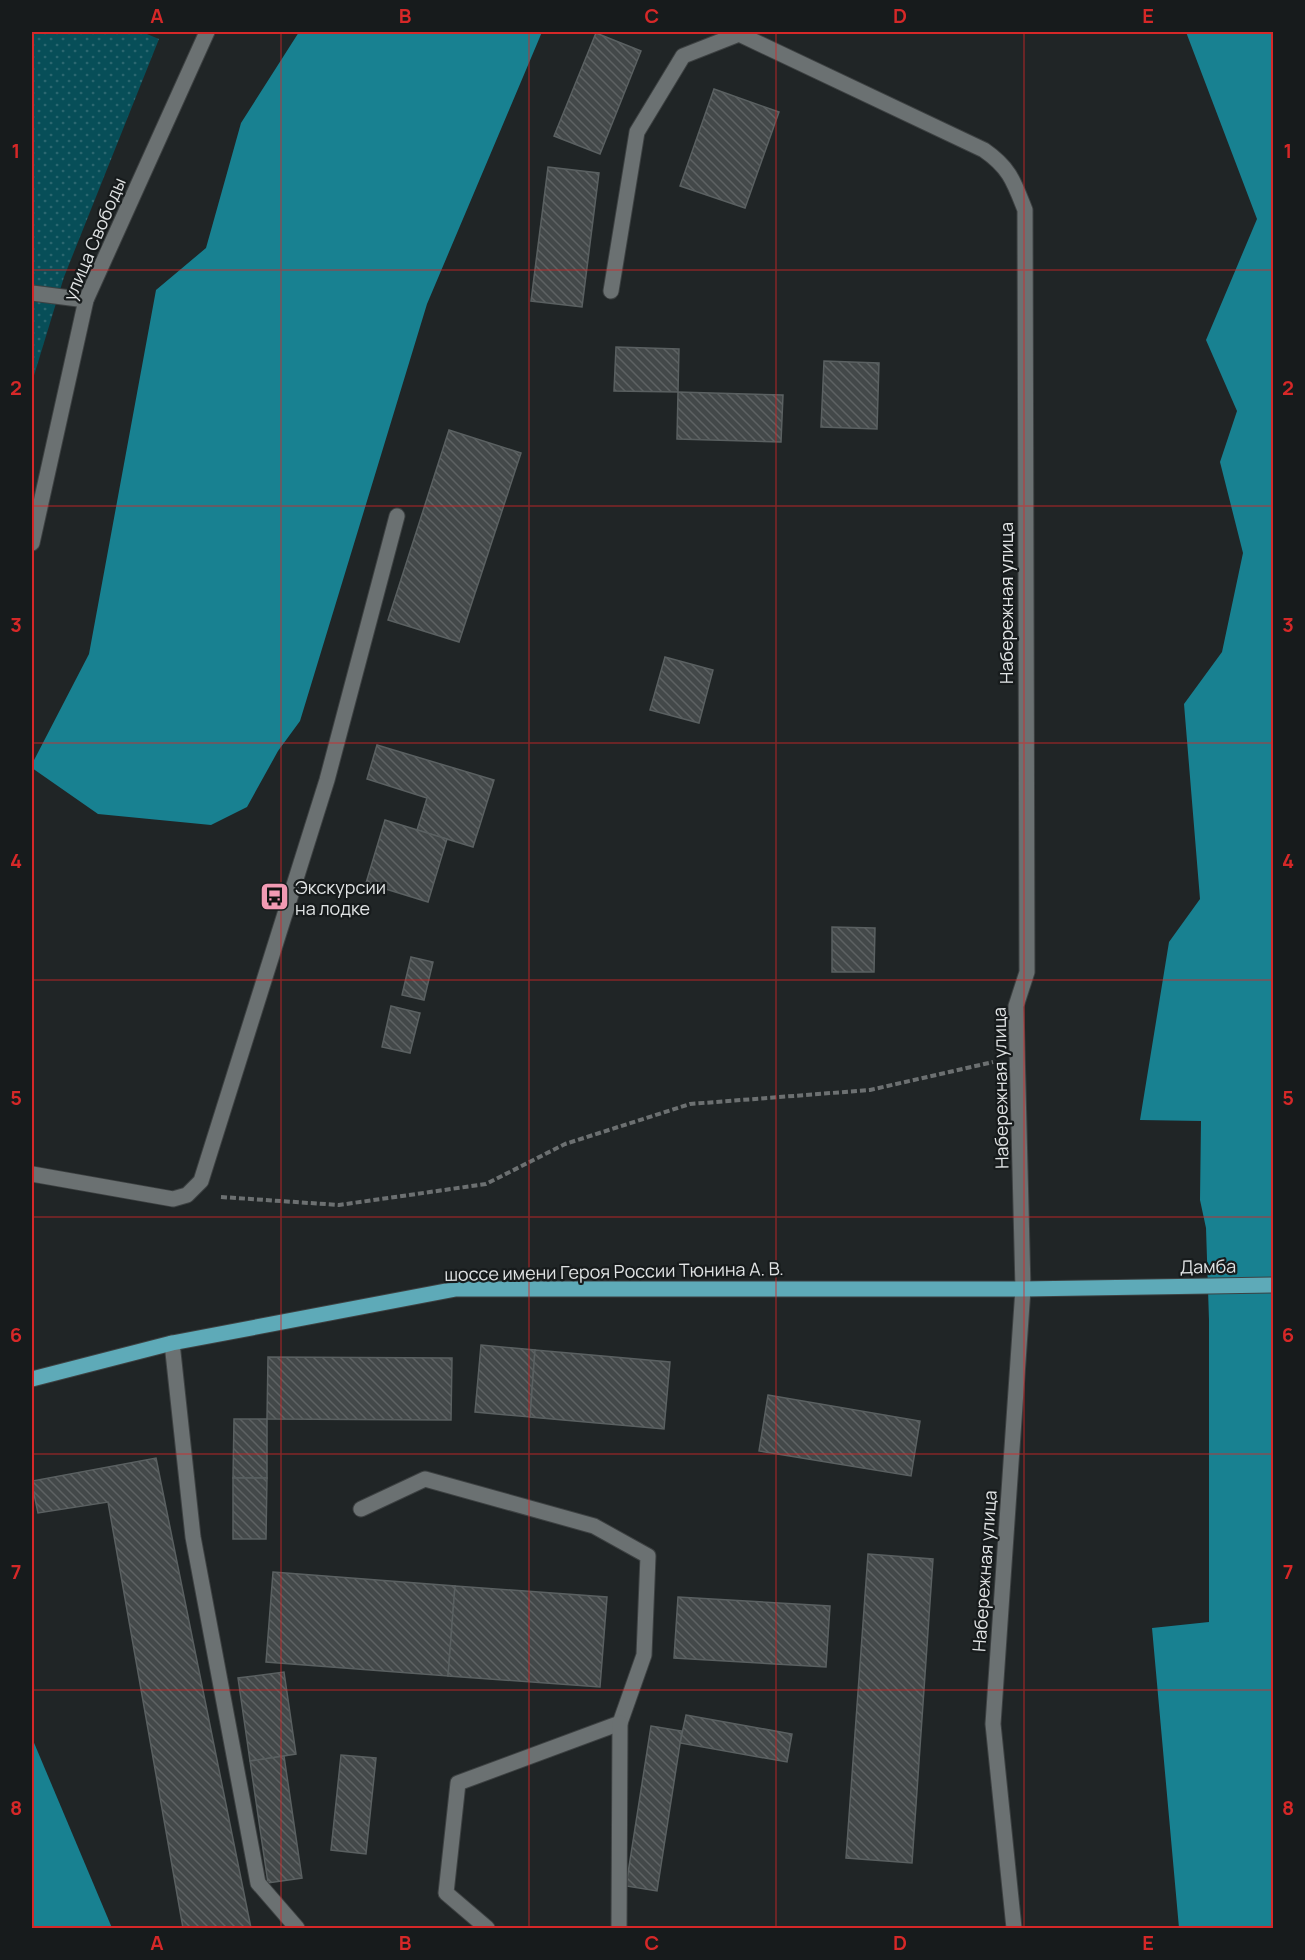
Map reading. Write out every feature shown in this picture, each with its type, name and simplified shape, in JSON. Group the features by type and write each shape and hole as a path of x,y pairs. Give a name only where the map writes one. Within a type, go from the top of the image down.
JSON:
{"main road":[{"name":"Дамба","path":"1023,1289 1274,1285"},
{"name":"шоссе имени Героя России Тюнина А. В.","path":"32,1379 172,1343 456,1289 954,1287 1023,1289"}],"street":[{"name":"улица Свободы","path":"32,543 86,300 207,32"},
{"path":"611,291 637,132 683,56 739,33"},
{"name":"Набережная улица","path":"739,33 984,150 1001,162 1012,177 1025,210 1026,972 1016,1006 1023,1289 993,1724 1014,1929"},
{"path":"32,293 86,300"},
{"path":"32,1174 174,1199 187,1195 201,1181 327,780 397,516"},
{"path":"172,1343 193,1537 258,1883 297,1929"},
{"path":"361,1509 425,1479 594,1526 648,1556 644,1655 620,1723 620,1929"},
{"path":"487,1929 446,1893 458,1783 620,1723"}],"path":[{"path":"187,1195 339,1205 486,1184 565,1144 690,1104 870,1090 1017,1056"}],"shaded area":[{"path":"32,32 142,32 159,39 64,277 32,382"},
{"path":"299,32 542,32 427,304 300,721 278,751 247,807 211,825 98,814 32,768 32,764 89,654 156,290 206,248 241,123"},
{"path":"1186,32 1273,32 1273,1928 1179,1928 1152,1628 1209,1622 1209,1320 1206,1228 1200,1200 1201,1121 1140,1120 1169,942 1200,899 1184,704 1222,652 1243,553 1220,462 1237,411 1206,340 1257,219"},
{"path":"32,1738 112,1928 32,1928"}],"building":[{"path":"596,33 641,51 600,154 554,136"},
{"path":"714,89 779,112 745,208 680,186"},
{"path":"548,167 599,173 582,307 531,301"},
{"path":"616,347 679,349 678,392 614,391"},
{"path":"824,361 879,363 877,429 821,427"},
{"path":"678,392 783,395 781,442 677,439"},
{"path":"449,430 521,453 459,642 388,620"},
{"path":"665,657 713,670 699,723 650,710"},
{"path":"377,745 494,780 473,847 417,830 427,798 367,779"},
{"path":"385,820 447,839 428,902 366,883"},
{"path":"832,927 875,928 874,972 832,972"},
{"path":"411,957 433,962 424,1000 402,995"},
{"path":"391,1006 420,1013 410,1053 382,1047"},
{"path":"481,1345 535,1350 530,1417 475,1412"},
{"path":"535,1350 670,1362 664,1429 530,1417"},
{"path":"268,1357 452,1358 451,1420 267,1419"},
{"path":"768,1395 920,1421 911,1476 759,1451"},
{"path":"234,1419 267,1419 267,1478 233,1478"},
{"path":"156,1458 251,1928 183,1928 108,1502 38,1513 32,1485 32,1481"},
{"path":"233,1478 267,1478 266,1539 233,1539"},
{"path":"868,1554 933,1559 912,1863 846,1858"},
{"path":"273,1572 455,1586 448,1676 266,1662"},
{"path":"455,1586 607,1597 600,1687 448,1676"},
{"path":"678,1597 830,1606 826,1667 674,1658"},
{"path":"284,1672 296,1754 250,1761 238,1678"},
{"path":"686,1715 792,1734 787,1762 680,1743"},
{"path":"651,1726 682,1731 657,1891 626,1886"},
{"path":"341,1755 376,1758 366,1854 331,1850"},
{"path":"284,1756 302,1878 268,1883 250,1761"}],"place":[{"name":"Экскурсии на лодке","path":"274,897"}]}
